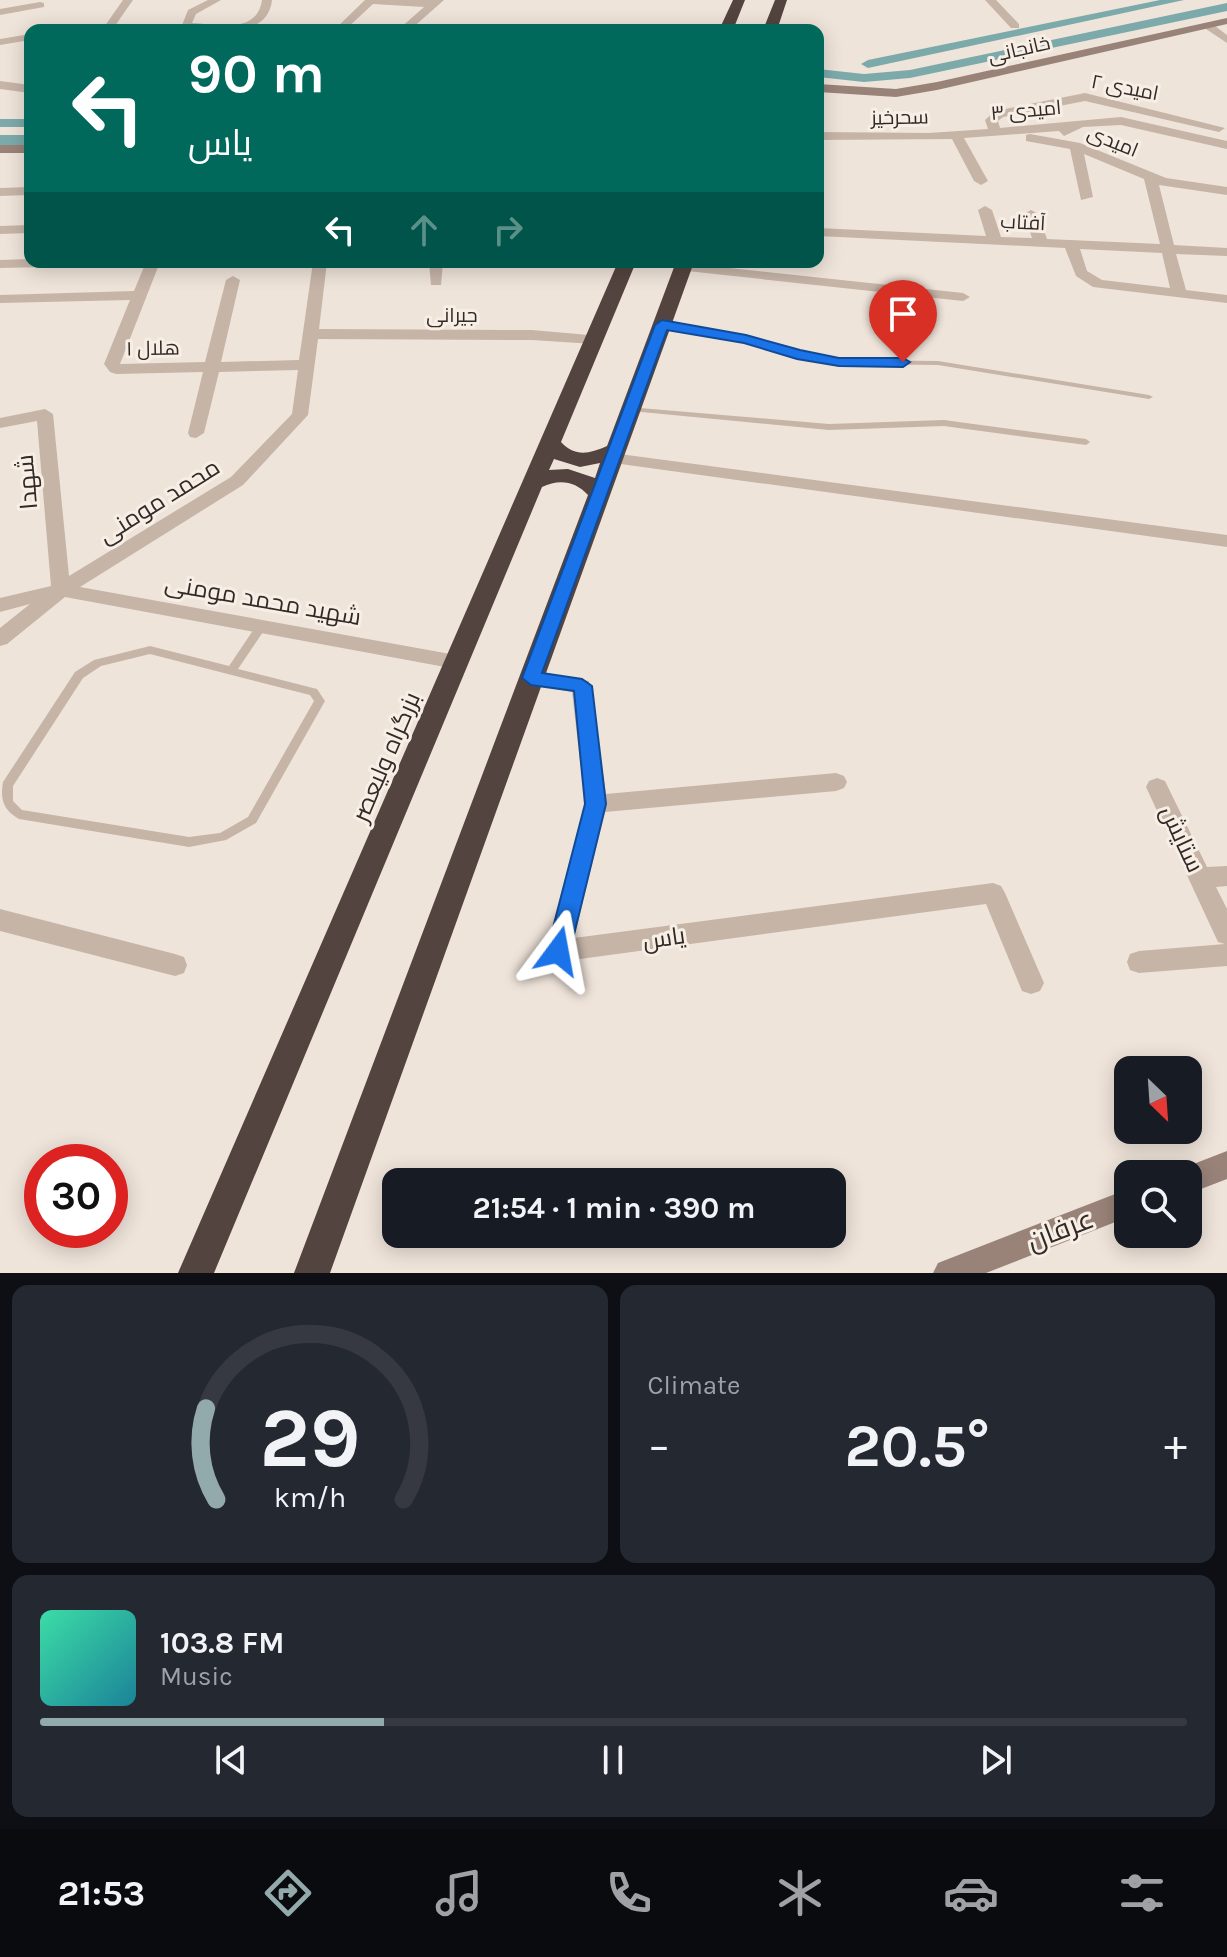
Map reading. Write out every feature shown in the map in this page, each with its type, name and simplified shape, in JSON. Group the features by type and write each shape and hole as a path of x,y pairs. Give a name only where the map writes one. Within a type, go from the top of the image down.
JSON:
{"highway":[{"path":"729,24 739,0"},
{"path":"772,24 781,0"},
{"name":"بزرگراه ولیعصر","path":"196,1273 624,268"},
{"path":"312,1273 683,268"},
{"path":"550,442 562,455 583,461 614,454"},
{"path":"533,483 552,475 561,475 589,483 599,494"}],"main road":[{"name":"خانجانی","path":"824,88 896,93 1227,21"},
{"path":"0,149 24,149"},
{"path":"1202,1175 1227,1165"},
{"name":"عرفان","path":"948,1273 1114,1208"}],"street":[{"path":"111,24 128,0"},
{"path":"186,24 200,4 216,0"},
{"path":"253,24 266,12 267,0"},
{"path":"345,24 370,0 437,2"},
{"path":"990,0 1015,26"},
{"path":"410,24 437,2"},
{"path":"0,12 40,5"},
{"path":"1207,25 1227,40"},
{"path":"0,42 24,38"},
{"path":"0,85 24,88"},
{"name":"امیدی ۲","path":"989,133 991,120 999,114 1085,97 1219,128"},
{"name":"امیدی ۳","path":"989,133 1115,120 1227,145"},
{"name":"امیدی ۳","path":"1061,143 1063,134 1073,126"},
{"name":"سحرخیز","path":"824,136 989,133"},
{"name":"امیدی","path":"989,133 1076,146 1163,182 1227,191"},
{"path":"956,135 981,181"},
{"path":"1076,146 1086,197"},
{"path":"1150,177 1179,293"},
{"path":"0,192 24,190"},
{"path":"985,210 995,241"},
{"path":"1031,214 1041,243"},
{"path":"0,230 24,229"},
{"name":"آفتاب","path":"824,232 1227,252"},
{"path":"1071,245 1081,273 1091,281 1227,299"},
{"path":"0,264 24,263"},
{"name":"هلال ۱","path":"151,268 112,364 116,369 307,365"},
{"name":"محمد مومنی","path":"61,590 237,481 300,415 319,268"},
{"path":"436,268 436,282"},
{"path":"710,268 963,297"},
{"path":"196,433 233,280"},
{"path":"0,299 140,295"},
{"name":"جیرانی","path":"311,334 532,335 594,339"},
{"name":"شهدا","path":"0,423 45,414 61,590"},
{"path":"614,454 1227,541"},
{"path":"0,605 61,590"},
{"path":"0,639 61,590"},
{"name":"شهید محمد مومنی","path":"61,590 456,662"},
{"name":"یاس","path":"531,678 582,686 596,804 558,951 993,893 1031,983"},
{"path":"596,804 836,782"},
{"name":"ستایش","path":"1157,787 1227,934"},
{"path":"1200,878 1227,876"},
{"path":"0,920 175,965"},
{"path":"1139,962 1227,955"}],"lane":[{"path":"662,325 746,339 839,362 938,363 1149,397"},
{"path":"631,409 829,427 944,423 1086,442"},
{"path":"231,671 262,626"},
{"path":"150,650 231,671 313,692 320,701 252,820 222,837 189,842 19,814 7,803 7,785 79,675 98,663 150,650"}],"waterway":[{"path":"868,64 1178,0"},
{"path":"824,74 864,78 910,74 1227,7"},
{"path":"0,123 24,123"},
{"path":"0,140 24,140"}],"route":[{"path":"558,951 596,804 582,686 531,678 662,325 746,339 839,362 903,362"}]}
